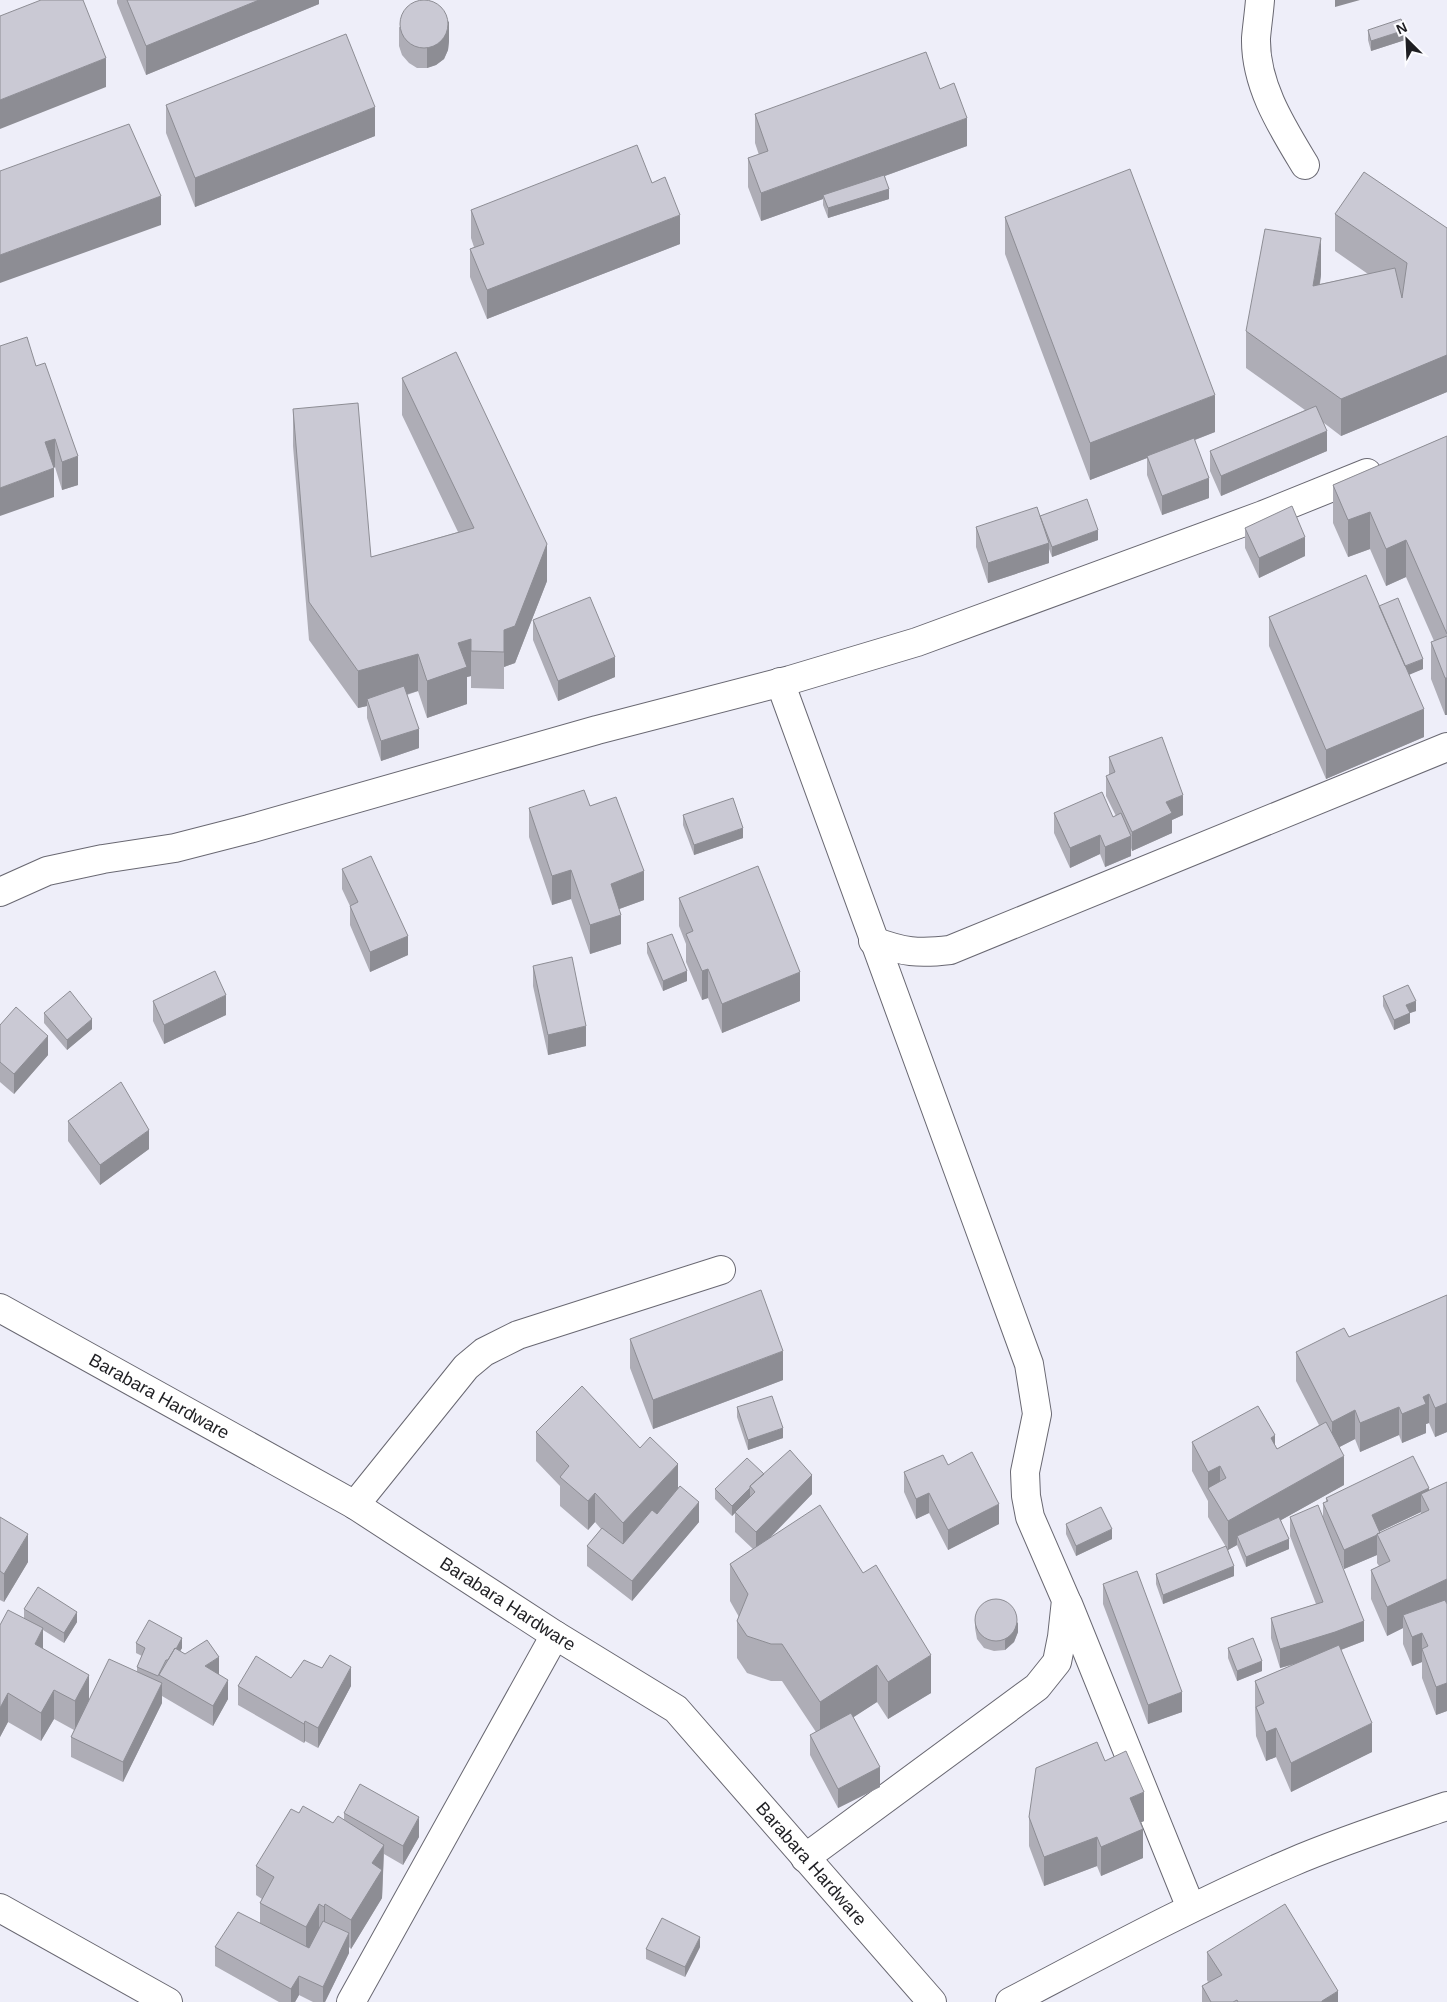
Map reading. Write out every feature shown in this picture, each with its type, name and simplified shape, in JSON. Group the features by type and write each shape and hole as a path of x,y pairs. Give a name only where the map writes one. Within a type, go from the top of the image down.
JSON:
{"street":[{"path":"1260,0 1256,40 1262,80 1279,122 1305,165"},
{"path":"0,891 47,871 103,859 175,848 249,829 597,730 780,682 916,642 1263,514 1392,463"},
{"path":"780,682 1029,1364 1036,1414 1024,1472 1030,1517 1066,1600 1191,1908"},
{"path":"873,941 898,950 923,953 950,950 1447,747"},
{"path":"355,1505 466,1367 484,1352 518,1335 721,1270"},
{"name":"Barabara Hardware","path":"0,1308 355,1505 555,1635 676,1709 932,2002"},
{"path":"805,1858 1037,1687 1057,1662 1066,1600"},
{"path":"350,2002 555,1635"},
{"path":"1010,2002 1191,1908 1289,1863 1447,1806"},
{"path":"0,1908 168,2002"}],"building":[{"path":"41,0 83,0 106,58 0,100 0,16"},
{"path":"127,0 259,0 146,46"},
{"path":"419,0 429,0 438,4 444,10 447,15 447,33 438,44 429,48 419,48 410,44 404,38 400,29 400,19 404,10 410,4"},
{"path":"1401,19 1405,30 1371,41 1368,30"},
{"path":"346,34 375,107 195,178 166,105"},
{"path":"926,52 940,89 954,83 967,118 761,193 748,158 768,151 755,114"},
{"path":"129,124 161,196 0,255 0,171"},
{"path":"637,145 652,183 665,177 680,215 487,290 470,249 484,244 471,210"},
{"path":"1130,169 1215,395 1090,443 1005,217"},
{"path":"1364,172 1447,228 1447,355 1341,399 1246,331 1265,229 1321,238 1313,286 1395,268 1402,298 1407,263 1335,214"},
{"path":"884,175 889,189 828,208 823,195"},
{"path":"27,337 36,366 45,363 78,456 62,462 55,439 45,442 54,468 0,488 0,346"},
{"path":"456,352 547,544 515,626 504,630 504,652 471,651 471,639 458,643 467,667 427,681 418,654 358,671 309,602 293,409 358,403 371,557 474,528 402,378"},
{"path":"1316,406 1327,431 1221,476 1210,451"},
{"path":"1447,436 1447,634 1406,540 1386,549 1370,512 1348,520 1333,485"},
{"path":"1194,438 1209,478 1162,496 1147,456"},
{"path":"1087,499 1098,530 1052,547 1040,516"},
{"path":"1292,506 1305,537 1259,558 1245,528"},
{"path":"1037,507 1049,543 988,563 976,527"},
{"path":"1366,575 1424,709 1326,750 1269,617"},
{"path":"590,597 615,657 558,681 533,620"},
{"path":"1398,598 1423,659 1405,666 1379,606"},
{"path":"1447,636 1447,678 1445,678 1431,642"},
{"path":"404,686 419,729 381,741 367,699"},
{"path":"1162,737 1183,795 1166,802 1172,813 1132,832 1106,776 1115,772 1109,757"},
{"path":"584,790 590,806 616,797 644,871 611,884 621,915 590,925 571,870 552,876 529,808"},
{"path":"1102,792 1113,817 1121,813 1131,836 1105,847 1100,835 1070,848 1054,813"},
{"path":"733,798 743,828 694,845 683,815"},
{"path":"371,856 408,936 370,952 350,906 358,902 342,869"},
{"path":"758,866 800,972 722,1004 708,969 702,971 686,934 693,931 679,898"},
{"path":"672,934 687,971 663,981 647,943"},
{"path":"572,957 586,1026 548,1035 533,966"},
{"path":"215,971 226,995 164,1025 153,1001"},
{"path":"1408,985 1416,1001 1406,1005 1410,1013 1394,1020 1383,996"},
{"path":"70,991 92,1019 67,1040 44,1013"},
{"path":"16,1007 48,1036 14,1074 0,1062 0,1025"},
{"path":"121,1082 149,1130 100,1165 68,1121"},
{"path":"761,1290 783,1351 653,1400 630,1339"},
{"path":"1447,1295 1447,1403 1435,1408 1429,1394 1423,1397 1426,1404 1402,1414 1399,1407 1360,1423 1355,1410 1332,1422 1296,1352 1344,1328 1349,1337"},
{"path":"582,1386 640,1448 650,1437 678,1464 623,1523 595,1493 588,1501 560,1477 569,1466 536,1432"},
{"path":"772,1396 783,1428 748,1440 737,1407"},
{"path":"1258,1406 1275,1435 1271,1438 1277,1449 1326,1422 1344,1456 1228,1521 1208,1488 1226,1478 1220,1466 1208,1472 1192,1442"},
{"path":"790,1450 812,1475 756,1532 735,1512 755,1492 750,1486"},
{"path":"972,1452 999,1504 948,1530 929,1493 916,1499 904,1472 943,1455 948,1465"},
{"path":"1413,1456 1429,1488 1372,1515 1380,1533 1344,1550 1323,1503 1328,1501 1326,1498"},
{"path":"747,1458 764,1474 732,1506 715,1489"},
{"path":"1447,1482 1447,1579 1387,1607 1371,1570 1390,1561 1377,1534 1429,1510 1421,1494"},
{"path":"680,1486 699,1502 632,1581 587,1546 602,1528 623,1544 652,1510 657,1514"},
{"path":"820,1505 863,1573 876,1565 931,1655 888,1682 877,1665 820,1702 782,1644 771,1644 747,1636 737,1621 748,1594 730,1564"},
{"path":"1318,1505 1364,1621 1280,1649 1271,1618 1323,1602 1290,1517"},
{"path":"1101,1507 1112,1529 1076,1546 1066,1524"},
{"path":"0,1517 28,1534 4,1574 0,1571"},
{"path":"1279,1517 1289,1539 1246,1557 1237,1536"},
{"path":"1226,1546 1234,1566 1163,1595 1156,1574"},
{"path":"1137,1571 1182,1692 1148,1705 1103,1584"},
{"path":"38,1587 77,1612 64,1633 24,1609"},
{"path":"992,1599 1000,1599 1011,1605 1017,1620 1011,1635 1000,1641 992,1641 981,1635 975,1624 975,1616 981,1605"},
{"path":"1445,1600 1447,1604 1447,1683 1436,1687 1422,1649 1428,1646 1422,1633 1412,1637 1403,1615"},
{"path":"8,1610 43,1628 35,1644 89,1675 75,1701 54,1690 41,1713 8,1693 0,1708 0,1625"},
{"path":"149,1620 182,1638 168,1660 166,1660 158,1676 137,1667 145,1648 136,1643"},
{"path":"1253,1638 1262,1661 1237,1671 1228,1648"},
{"path":"207,1640 219,1657 205,1666 228,1680 213,1706 159,1675 175,1648 185,1654"},
{"path":"1339,1645 1372,1723 1291,1763 1276,1728 1266,1732 1256,1707 1264,1703 1255,1681"},
{"path":"330,1655 351,1667 318,1728 305,1721 304,1724 238,1686 256,1656 291,1678 304,1660 322,1668"},
{"path":"109,1659 162,1683 123,1762 71,1737"},
{"path":"851,1713 880,1767 838,1789 810,1735"},
{"path":"1097,1742 1105,1761 1126,1751 1144,1792 1130,1798 1143,1829 1101,1847 1097,1837 1044,1857 1029,1817 1036,1768"},
{"path":"360,1784 419,1817 403,1846 344,1813"},
{"path":"303,1806 333,1823 338,1816 384,1845 372,1863 382,1870 351,1920 325,1904 324,1907 319,1904 306,1927 260,1903 274,1877 256,1866 291,1809 299,1813"},
{"path":"1285,1904 1338,1991 1322,2002 1238,2002 1237,2000 1233,2002 1211,2002 1202,1986 1222,1975 1207,1952"},
{"path":"238,1912 309,1948 323,1921 349,1933 323,1987 299,1976 291,1989 215,1947"},
{"path":"662,1918 700,1937 685,1967 646,1949"}]}
